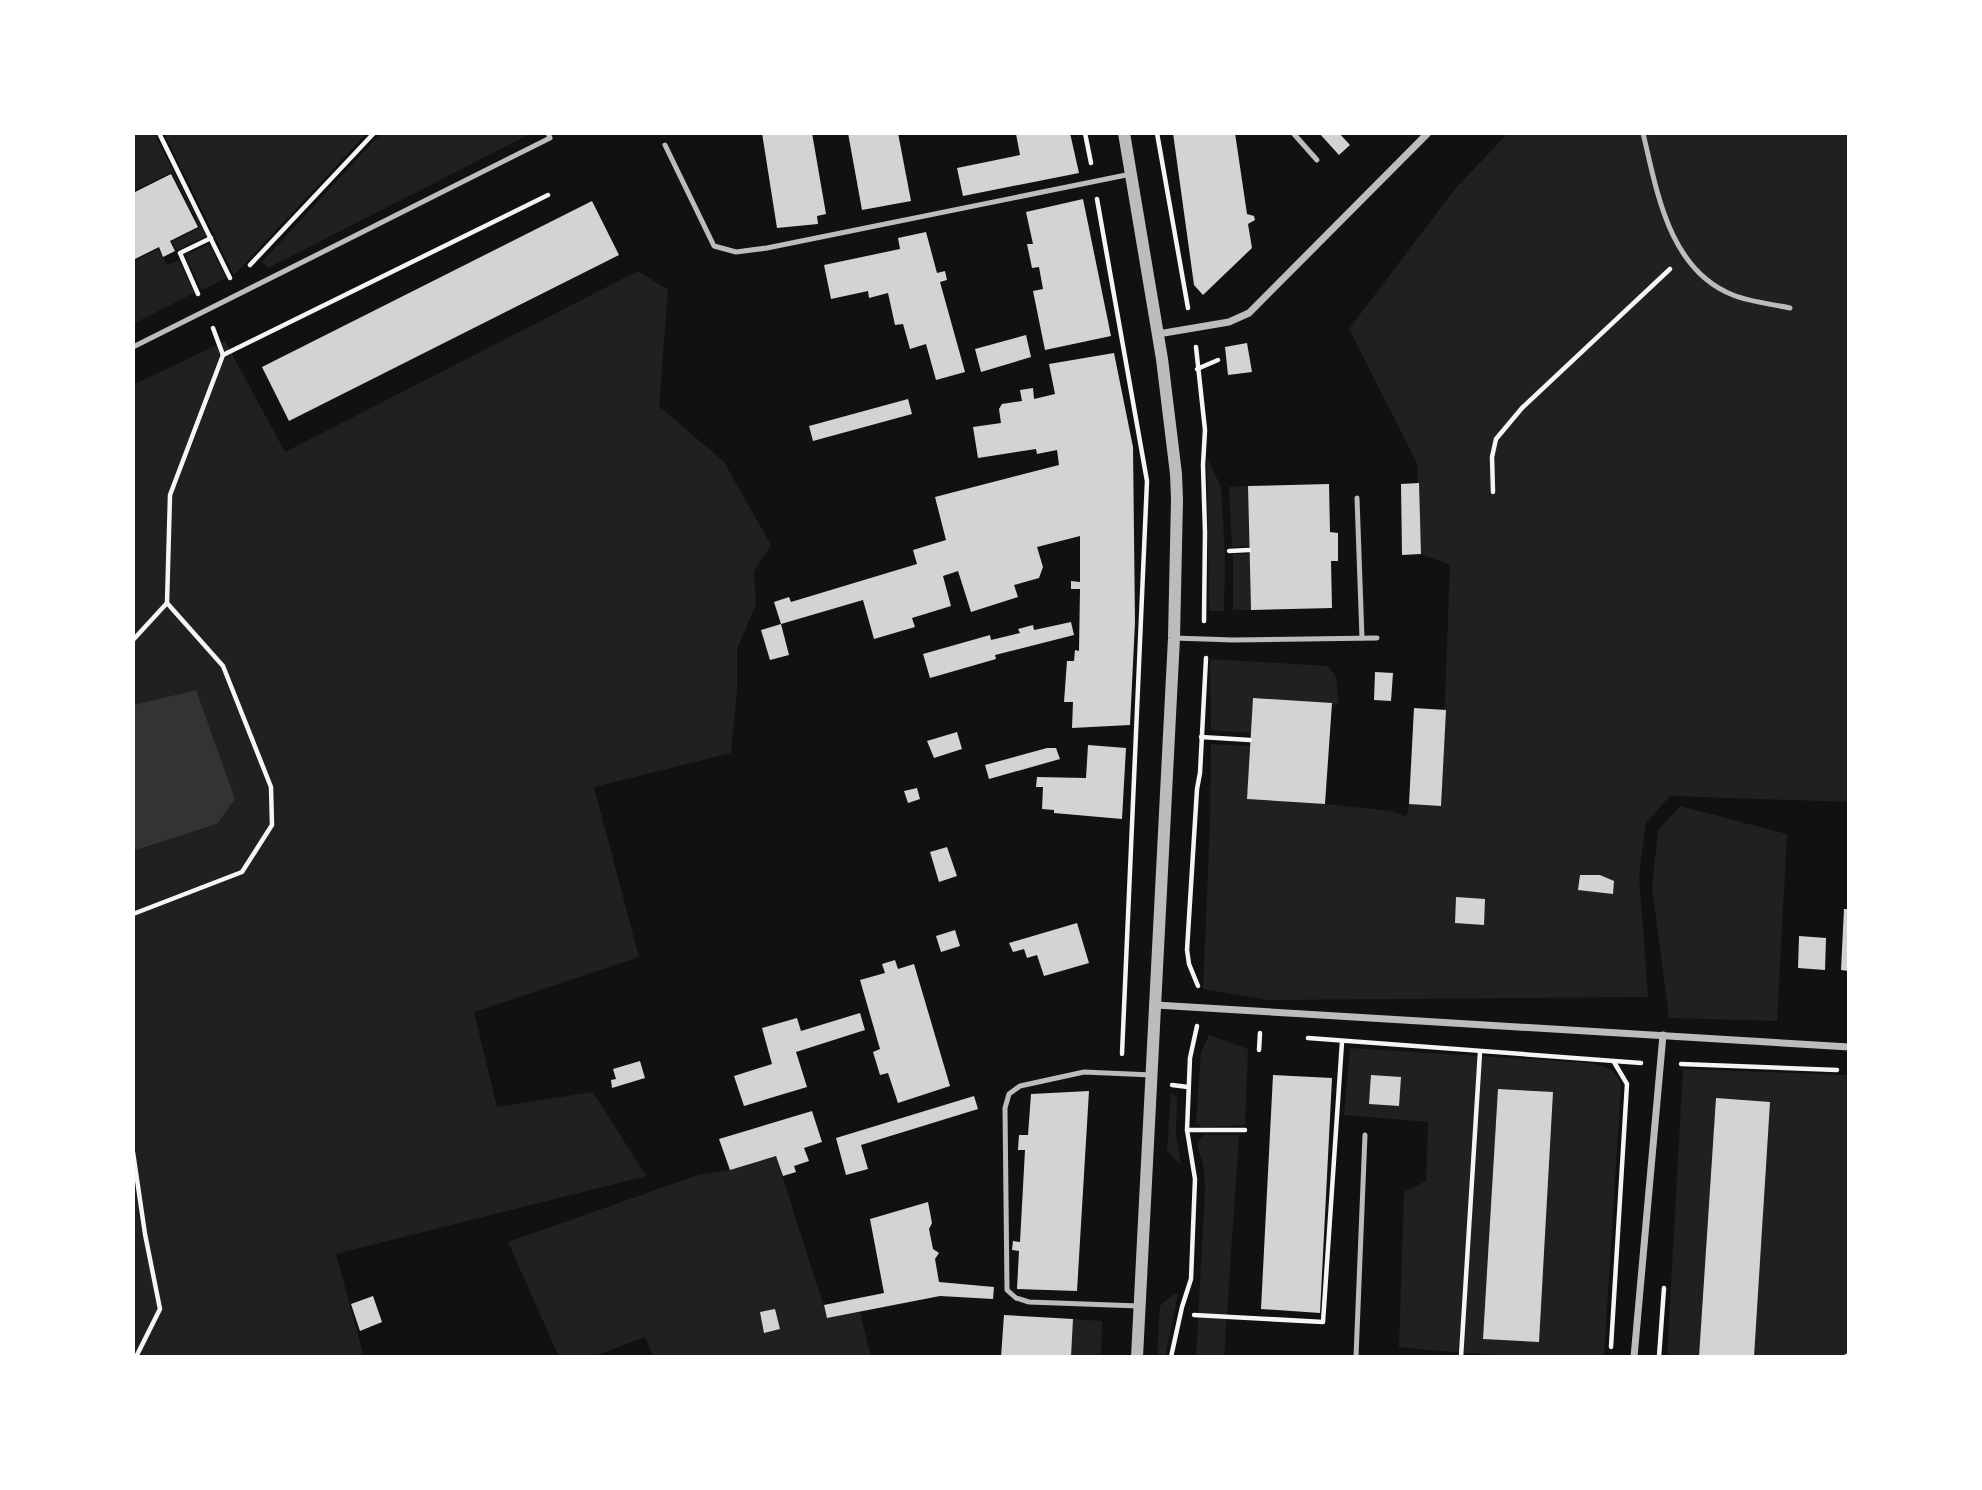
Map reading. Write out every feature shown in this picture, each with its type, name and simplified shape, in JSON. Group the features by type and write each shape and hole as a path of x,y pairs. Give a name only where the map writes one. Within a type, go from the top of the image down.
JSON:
{"street":[{"path":"1124,133 1158,334 1177,474 1178,548 1137,1357"},
{"path":"1158,334 1229,322 1249,313 1428,133"},
{"path":"1156,1005 1849,1047"},
{"path":"1634,1357 1663,1035"}],"lane":[{"path":"133,347 550,138 548,133"},
{"path":"1293,133 1317,160"},
{"path":"1643,133 1657,191 1670,228 1684,256 1708,282 1734,295 1790,308"},
{"path":"665,145 714,246 736,252 1131,174"},
{"path":"1357,498 1363,638"},
{"path":"1174,638 1377,638"},
{"path":"1140,1306 1029,1302 1016,1298 1007,1290 1005,1108 1009,1094 1020,1086 1084,1072 1152,1075"},
{"path":"1356,1357 1364,1135"}],"path":[{"path":"159,133 232,281 236,279"},
{"path":"245,270 374,133"},
{"path":"1085,133 1147,481 1122,1036 1124,1073"},
{"path":"1157,133 1188,306"},
{"path":"222,355 548,195"},
{"path":"200,298 180,253 211,238"},
{"path":"1493,492 1492,457 1496,439 1522,408 1684,256"},
{"path":"133,640 167,603 170,495 222,355 206,311"},
{"path":"1196,351 1205,430 1203,614 1206,652 1187,950 1189,964 1198,986"},
{"path":"1197,369 1218,360"},
{"path":"1229,551 1249,550"},
{"path":"133,914 242,872 272,825 271,787 222,666 167,603"},
{"path":"1202,737 1250,740"},
{"path":"1171,1357 1191,1279 1195,1185 1186,1130 1190,1058 1196,1030 1205,1031"},
{"path":"1249,1032 1260,1033 1259,1051"},
{"path":"1301,1037 1661,1064 1849,1071"},
{"path":"1194,1315 1323,1322 1342,1042"},
{"path":"1461,1357 1480,1052"},
{"path":"1610,1357 1627,1084 1614,1061"},
{"path":"1186,1130 1245,1130"},
{"path":"133,1152 160,1309 135,1357"}],"shaded area":[{"path":"133,133 154,133 206,236 177,250 172,242 200,227 172,172 133,191"},
{"path":"164,133 367,133 234,275"},
{"path":"381,133 532,133 268,268 262,262"},
{"path":"1508,133 1849,133 1849,802 1670,796 1646,823 1639,874 1648,997 1267,1000 1203,989 1211,744 1250,746 1247,798 1392,811 1407,817 1409,804 1441,805 1450,565 1421,554 1417,463 1349,329 1454,190"},
{"path":"209,244 226,278 202,290 185,255"},
{"path":"158,249 167,265 179,260 194,293 133,324 133,262"},
{"path":"638,271 668,290 659,406 724,462 771,545 754,572 756,604 737,649 737,689 731,753 594,787 639,957 474,1012 497,1107 593,1092 646,1176 336,1254 364,1357 133,1357 133,851 217,824 196,690 133,705 133,385 225,341 285,452"},
{"path":"1207,458 1221,487 1225,557 1224,611 1209,611"},
{"path":"1248,486 1249,546 1232,547 1229,487"},
{"path":"1233,554 1249,554 1251,610 1233,610"},
{"path":"1210,659 1328,666 1336,677 1339,705 1253,698 1251,733 1211,730"},
{"path":"196,690 235,799 217,824 133,851 133,705"},
{"path":"1680,806 1787,834 1777,1021 1669,1018 1652,887 1658,830"},
{"path":"1209,1035 1248,1049 1245,1125 1203,1127 1196,1123 1201,1053"},
{"path":"1350,1048 1591,1063 1606,1067 1616,1075 1621,1085 1604,1357 1501,1355 1399,1347 1404,1192 1426,1181 1428,1122 1344,1115"},
{"path":"1683,1069 1849,1075 1849,1357 1667,1357"},
{"path":"1171,1093 1177,1098 1176,1135 1181,1165 1167,1151"},
{"path":"1205,1135 1239,1135 1224,1357 1196,1357 1205,1191 1204,1169 1197,1143"},
{"path":"776,1156 827,1317 860,1312 871,1357 653,1357 645,1337 592,1357 559,1357 508,1242 698,1175 730,1170"},
{"path":"1174,1294 1178,1294 1165,1357 1157,1357 1160,1306"},
{"path":"1073,1319 1102,1321 1101,1357 1071,1357"}],"building":[{"path":"762,133 812,133 826,214 817,216 818,224 777,228"},
{"path":"848,133 898,133 911,201 862,210"},
{"path":"1070,133 1079,173 963,196 957,168 1020,155 1016,134"},
{"path":"1173,133 1235,133 1247,214 1254,216 1255,220 1248,224 1252,248 1203,295 1194,285"},
{"path":"1319,133 1339,133 1350,145 1339,155"},
{"path":"171,174 198,227 170,241 175,251 163,257 159,247 133,260 133,193"},
{"path":"1083,199 1111,336 1045,350 1033,291 1043,289 1039,267 1032,268 1027,244 1033,244 1026,212"},
{"path":"592,201 619,255 289,421 262,367"},
{"path":"926,232 937,273 945,271 947,280 940,282 965,372 936,380 926,344 910,349 903,324 895,325 888,293 869,298 868,291 831,299 824,265 900,249 898,238"},
{"path":"1026,335 1031,357 981,372 975,349"},
{"path":"1247,343 1252,372 1228,375 1225,347"},
{"path":"1114,353 1133,447 1135,622 1130,725 1072,728 1073,702 1064,702 1067,661 1074,661 1075,650 1079,651 1080,589 1071,589 1071,581 1080,582 1080,536 1037,547 1043,567 1039,578 1014,585 1018,597 971,612 958,571 943,576 951,606 912,618 915,627 874,639 863,600 781,624 774,602 789,597 791,602 917,564 913,550 946,540 935,497 1059,465 1057,450 1037,454 1036,449 978,458 973,427 1001,423 999,409 1002,404 1022,401 1020,390 1033,388 1034,399 1055,394 1049,364"},
{"path":"908,399 912,414 813,441 809,426"},
{"path":"1419,483 1421,554 1402,555 1401,484"},
{"path":"1329,484 1330,532 1338,533 1338,561 1331,561 1332,608 1251,610 1248,486"},
{"path":"1071,622 1074,635 995,655 996,659 930,678 923,654 990,635 991,640 1020,633 1018,629 1033,625 1034,630"},
{"path":"781,624 789,655 770,660 761,630"},
{"path":"1375,672 1393,673 1391,701 1374,700"},
{"path":"1253,698 1332,703 1325,804 1247,799"},
{"path":"1414,708 1446,710 1441,806 1409,804"},
{"path":"957,732 962,749 934,758 927,741"},
{"path":"1088,745 1126,748 1122,819 1054,813 1054,810 1042,809 1043,787 1036,787 1037,777 1086,778"},
{"path":"1056,748 1060,759 989,779 985,765"},
{"path":"917,788 920,799 908,803 904,791"},
{"path":"947,847 957,876 939,882 930,852"},
{"path":"1580,875 1600,875 1614,881 1613,894 1578,890"},
{"path":"1456,897 1485,899 1484,925 1455,923"},
{"path":"1844,909 1849,909 1849,971 1841,970"},
{"path":"1077,923 1089,963 1044,976 1037,955 1027,958 1024,949 1013,952 1009,943"},
{"path":"955,930 960,946 941,952 936,936"},
{"path":"1799,936 1826,938 1825,970 1798,968"},
{"path":"895,960 898,969 914,964 950,1086 898,1103 888,1073 880,1075 873,1052 880,1049 860,980 885,973 882,964"},
{"path":"860,1013 865,1030 796,1052 807,1087 744,1106 734,1076 772,1064 762,1028 797,1018 801,1031"},
{"path":"640,1061 645,1078 612,1088 611,1080 616,1079 613,1069"},
{"path":"1273,1075 1332,1078 1320,1313 1261,1309"},
{"path":"1371,1075 1401,1077 1399,1106 1369,1104"},
{"path":"1498,1089 1553,1092 1539,1342 1483,1339"},
{"path":"1089,1091 1077,1291 1017,1289 1019,1251 1012,1250 1013,1241 1020,1242 1025,1150 1018,1150 1019,1135 1028,1135 1031,1094"},
{"path":"974,1096 978,1109 861,1145 868,1169 846,1175 836,1138"},
{"path":"1716,1098 1770,1102 1754,1357 1699,1357"},
{"path":"812,1111 822,1142 804,1148 809,1161 794,1166 796,1172 783,1176 776,1156 730,1170 719,1139"},
{"path":"928,1202 933,1249 939,1253 935,1259 939,1282 994,1287 993,1299 940,1296 827,1318 824,1305 884,1293 870,1219"},
{"path":"373,1296 382,1322 360,1331 351,1304"},
{"path":"775,1309 780,1329 764,1333 760,1312"},
{"path":"1004,1315 1073,1319 1071,1357 1001,1357"}]}
